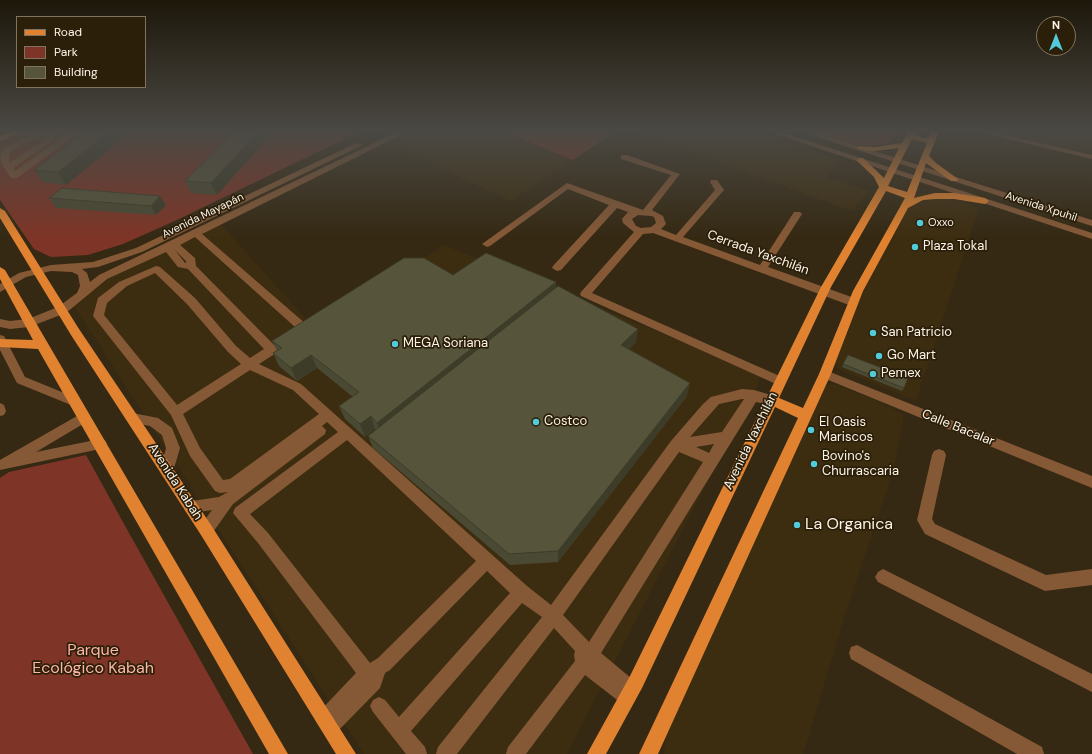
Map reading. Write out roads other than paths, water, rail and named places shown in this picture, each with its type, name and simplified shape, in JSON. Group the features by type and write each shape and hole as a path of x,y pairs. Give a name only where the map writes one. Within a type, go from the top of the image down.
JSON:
{"main road":[{"path":"868,167 878,176 884,188 898,191 907,202"},
{"name":"Avenida Yaxchilán","path":"596,754 629,693 825,289 884,188 893,167"},
{"path":"649,752 825,374 854,300 907,202 920,167"},
{"path":"907,202 935,196 954,196 985,201"},
{"name":"Avenida Kabah","path":"0,211 62,310 206,530 347,754"},
{"path":"0,270 4,286 29,323 84,416 279,754"},
{"path":"1,342 42,345"},
{"path":"771,400 806,415"}],"street":[{"path":"7,168 14,176 26,167"},
{"name":"Avenida Mayapán","path":"0,323 10,325 29,323 62,310 121,262 139,250 311,167"},
{"name":"Avenida Mayapán","path":"4,286 38,270 121,262 170,246 332,167"},
{"path":"487,244 567,186 615,204 642,212 658,216 661,224 657,229 640,231 632,228 628,224 627,219 631,214 642,212 676,174 655,167"},
{"name":"Avenida Xpuhil","path":"920,167 985,201 1092,236"},
{"name":"Avenida Xpuhil","path":"921,167 1092,223"},
{"path":"680,235 720,190 714,182"},
{"path":"557,268 615,204"},
{"path":"765,265 797,214"},
{"name":"Cerrada Yaxchilán","path":"657,229 680,235 765,265 854,300"},
{"name":"Cerrada Yaxchilán","path":"657,229 825,289"},
{"path":"640,231 585,294 780,381"},
{"path":"196,233 310,334"},
{"path":"170,246 272,350 176,412"},
{"path":"164,275 188,264"},
{"path":"63,267 78,271 86,279 81,295"},
{"path":"331,418 232,485 220,487 195,452 176,412 98,316 102,301 123,284 156,269 191,301 232,349 249,364 296,386 347,432 521,592 553,616 585,654 629,693"},
{"path":"1,342 21,380 75,402"},
{"name":"Calle Bacalar","path":"825,374 1092,482"},
{"path":"445,754 553,616 676,445 706,407 715,400 742,394 771,400"},
{"path":"515,754 585,654 754,396"},
{"path":"1,466 84,416"},
{"path":"133,418 153,422 167,432 173,448 167,471"},
{"path":"206,530 228,500 331,418"},
{"path":"347,432 240,513 263,538 371,678"},
{"path":"676,445 726,437"},
{"path":"1,466 100,444"},
{"path":"676,445 712,460"},
{"path":"940,455 924,520 930,528 1045,582 1092,577"},
{"path":"191,507 219,503 228,500"},
{"path":"327,723 487,561"},
{"path":"883,577 1092,682"},
{"path":"399,731 521,592"},
{"path":"856,653 1035,754"},
{"path":"379,706 418,754"}],"place":[{"name":"Oxxo","path":"920,223"},
{"name":"Plaza Tokal","path":"915,247"},
{"name":"San Patricio","path":"873,333"},
{"name":"MEGA Soriana","path":"395,344"},
{"name":"Go Mart","path":"879,356"},
{"name":"Pemex","path":"873,374"},
{"name":"Costco","path":"536,422"},
{"name":"El Oasis Mariscos","path":"811,430"},
{"name":"Bovino's Churrascaria","path":"814,464"},
{"name":"La Organica","path":"797,525"}],"park label":[{"name":"Parque Ecológico Kabah","path":"93,660"}]}
